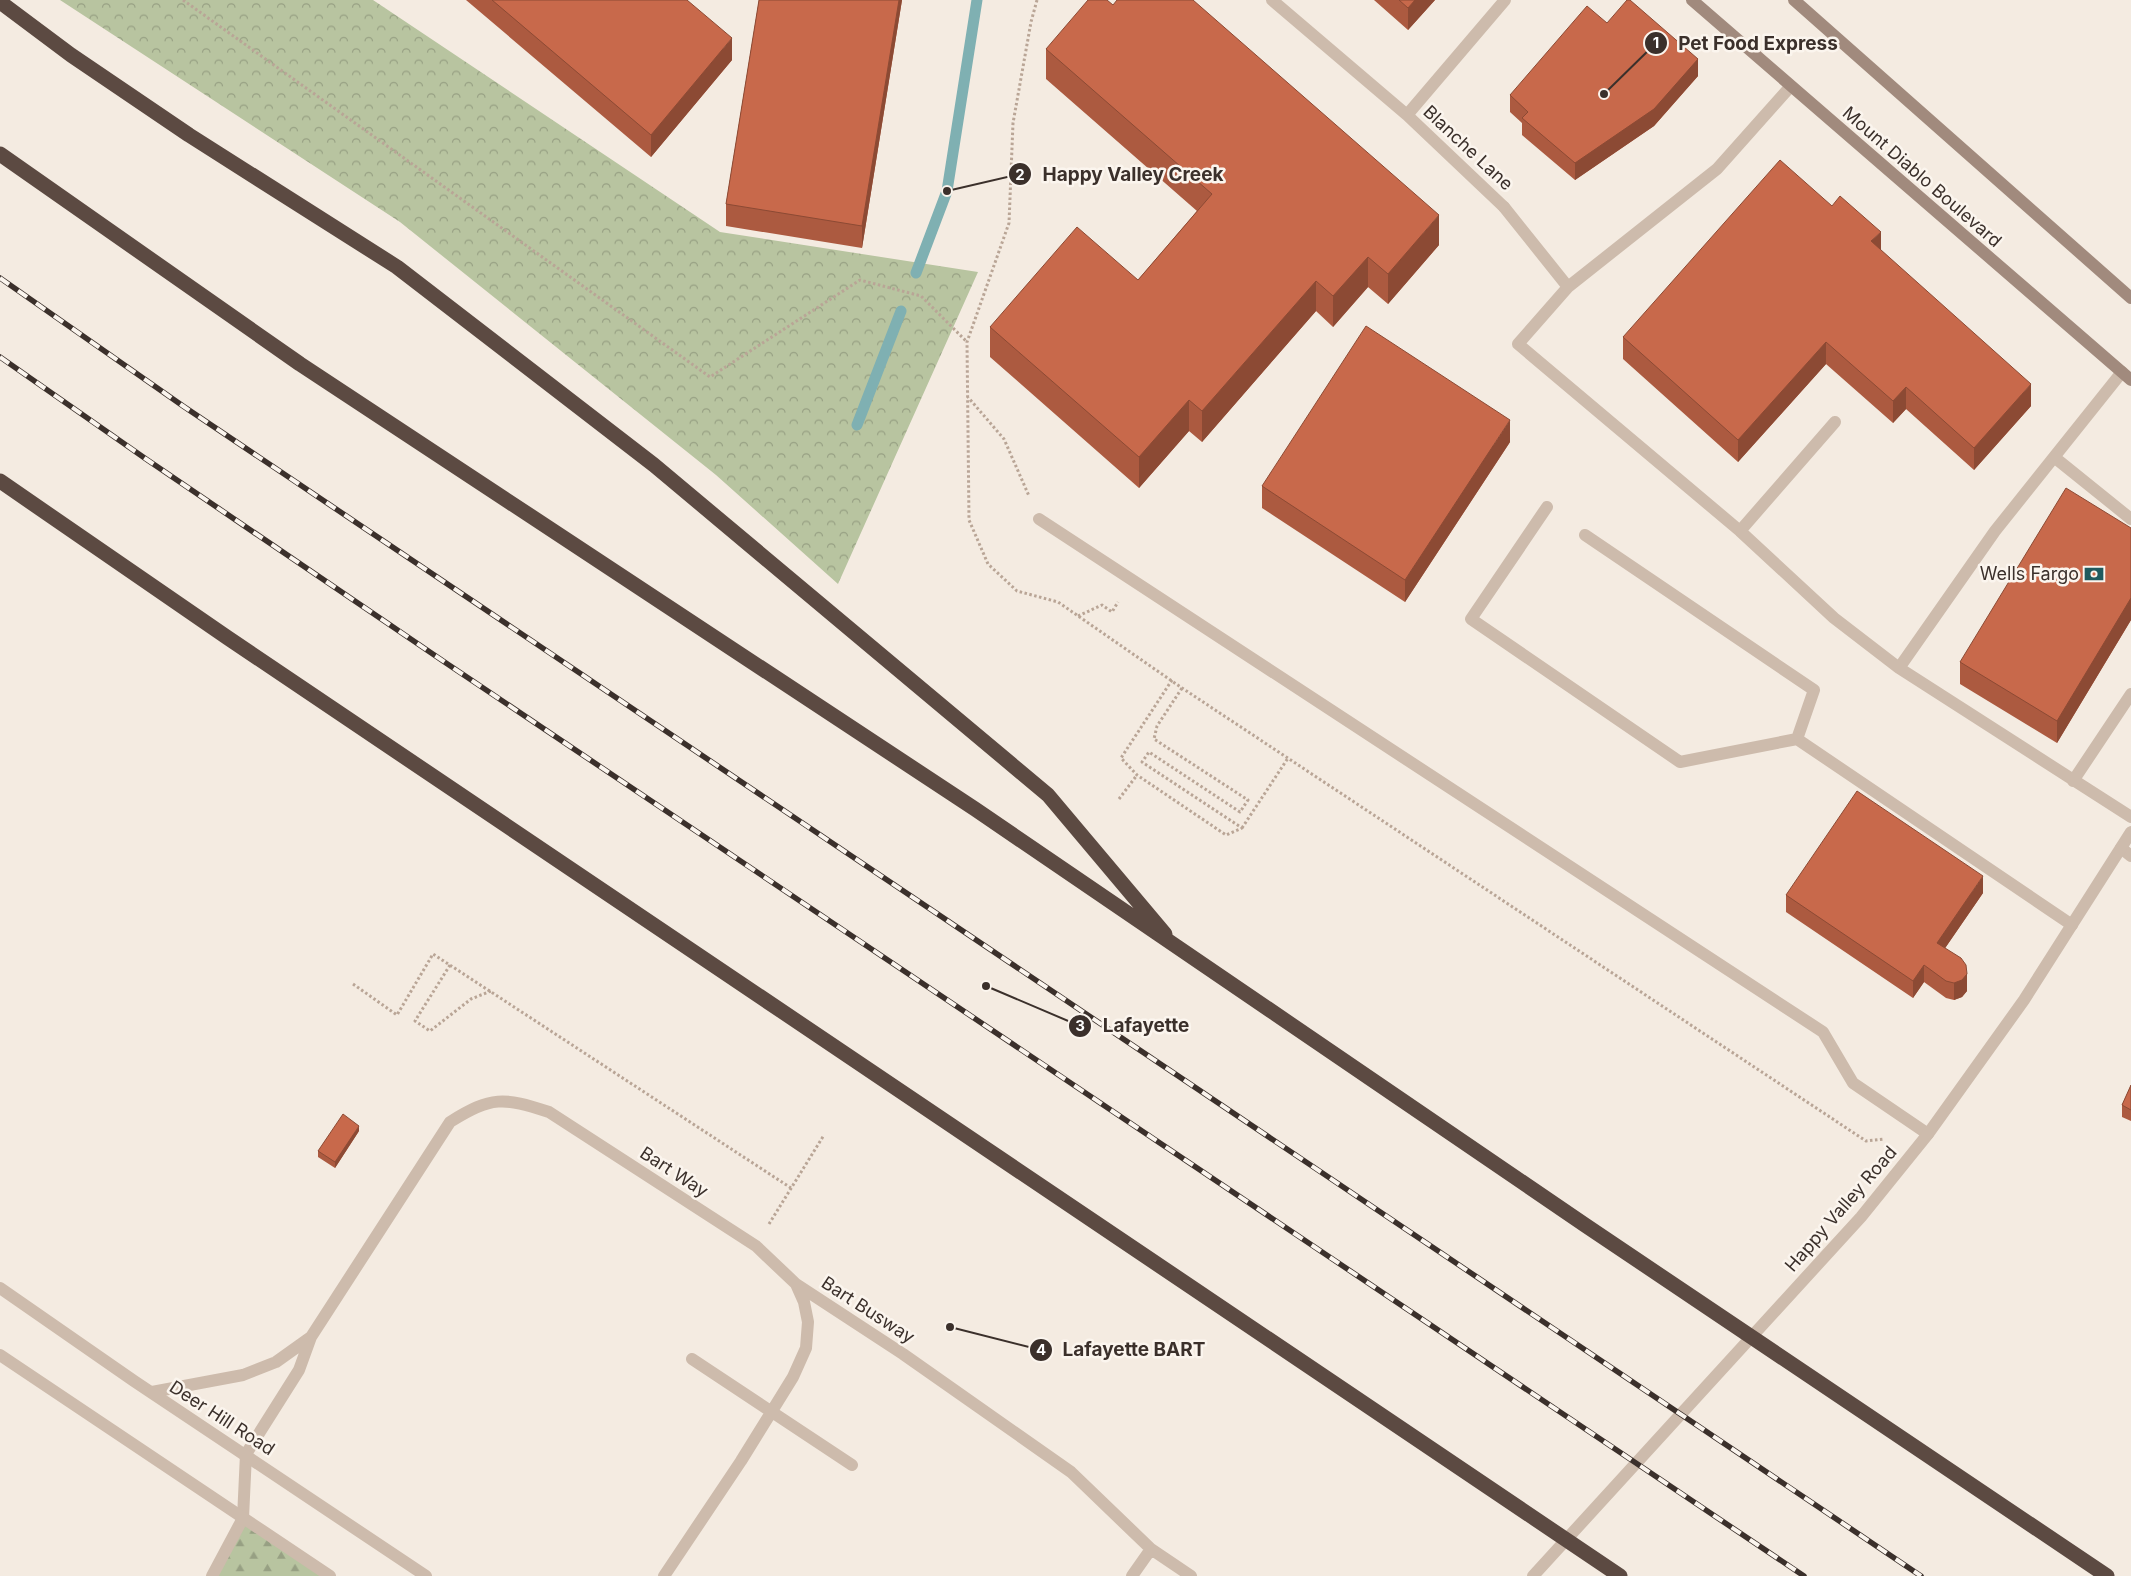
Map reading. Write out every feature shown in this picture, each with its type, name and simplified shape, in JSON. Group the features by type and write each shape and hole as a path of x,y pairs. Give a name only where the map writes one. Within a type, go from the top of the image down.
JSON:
{"highway":[{"path":"0,2 71,55 189,135 397,267 654,465 1048,795 1179,950"},
{"path":"0,154 300,364 975,809 1585,1226 2107,1576"},
{"path":"0,481 228,638 1620,1576"}],"main road":[{"name":"Mount Diablo Boulevard","path":"1692,0 1790,87 2126,376"},
{"path":"1794,0 2131,298"}],"street":[{"name":"Blanche Lane","path":"1272,0 1407,115 1504,207 1568,287"},
{"name":"Blanche Lane","path":"1407,115 1505,0"},
{"path":"1790,87 1716,169 1568,287 1518,344 1740,531 1834,618 1899,668 2131,817"},
{"path":"1899,668 1995,531 2054,457 2126,376"},
{"path":"1740,531 1836,422"},
{"path":"2054,457 2131,519"},
{"path":"1546,507 1471,619 1680,762 1797,739 2072,925"},
{"path":"1039,519 1822,1032 1853,1083 1928,1134"},
{"path":"1585,534 1814,690 1797,739"},
{"path":"2074,781 2131,694"},
{"name":"Happy Valley Road","path":"1533,1576 1861,1217 1928,1134 2024,1000 2072,925 2126,852 2131,832"},
{"name":"Bart Way","path":"246,1454 299,1370 311,1337 450,1122 470,1110 494,1101 515,1101 549,1112 756,1246 796,1284 804,1302 808,1322 806,1348 793,1376 771,1413 664,1576"},
{"name":"Bart Busway","path":"796,1284 920,1366 1071,1472 1151,1549 1191,1576"},
{"name":"Deer Hill Road","path":"0,1288 426,1576"},
{"name":"Bart Way","path":"152,1392 243,1375 276,1362 311,1337"},
{"path":"0,1355 330,1576"},
{"path":"692,1359 852,1465"},
{"path":"212,1576 243,1518 246,1454"},
{"path":"1132,1576 1151,1549"}],"path":[{"path":"183,0 710,377 860,280 921,296 966,342"},
{"path":"1037,0 1031,22 1013,123 1009,223 966,342 969,520 988,564 1018,591 1058,602 1182,688 1866,1141 1928,1134"},
{"path":"966,396 1004,439 1039,519"},
{"path":"1078,616 1102,605 1112,612 1132,580"},
{"path":"1172,680 1120,758 1137,775 1226,834 1242,828 1288,758"},
{"path":"1182,688 1157,726 1154,739 1248,800 1240,812 1149,752 1142,762 1242,828"},
{"path":"1119,799 1137,775"},
{"path":"353,984 397,1015 433,954 791,1188"},
{"path":"450,965 415,1021 422,1026 430,1031 471,998 491,991"},
{"path":"756,1246 824,1135"}],"green space":[{"path":"60,0 373,0 720,232 978,272 838,584 716,475 400,222"},
{"path":"243,1518 330,1576 212,1576"}],"building":[{"path":"492,0 687,0 732,38 651,135"},
{"path":"759,0 899,0 862,226 726,204"},
{"path":"1088,0 1107,0 1113,5 1117,0 1193,0 1439,215 1388,274 1368,257 1333,296 1316,281 1202,411 1189,400 1139,457 990,327 1077,227 1138,280 1212,194 1046,49"},
{"path":"1399,0 1415,0 1408,8"},
{"path":"1627,0 1630,0 1698,59 1654,109 1575,163 1522,118 1528,112 1510,95 1587,6 1607,23"},
{"path":"1780,160 1832,206 1840,196 1881,232 1871,241 2031,384 1974,448 1906,387 1893,401 1826,342 1738,440 1623,337"},
{"path":"1366,326 1510,420 1405,580 1262,486"},
{"path":"2066,488 2131,528 2131,598 2057,721 1960,662"},
{"path":"1857,791 1983,876 1937,943 1961,958 1966,965 1967,974 1962,980 1954,983 1946,981 1924,965 1913,981 1786,895"},
{"path":"2131,1085 2131,1110 2122,1105"},
{"path":"343,1114 359,1126 335,1162 318,1151"}],"waterway":[{"path":"916,273 947,191 977,0"},
{"path":"857,425 901,311"}],"railway":[{"path":"0,278 183,406 1921,1576"},
{"path":"0,357 146,459 446,663 1804,1576"}],"place":[{"name":"Pet Food Express","path":"1604,94"},
{"name":"Happy Valley Creek","path":"947,191"},
{"name":"Wells Fargo","path":"2094,574"},
{"name":"Lafayette","path":"986,986"},
{"name":"Lafayette BART","path":"950,1327"}]}
